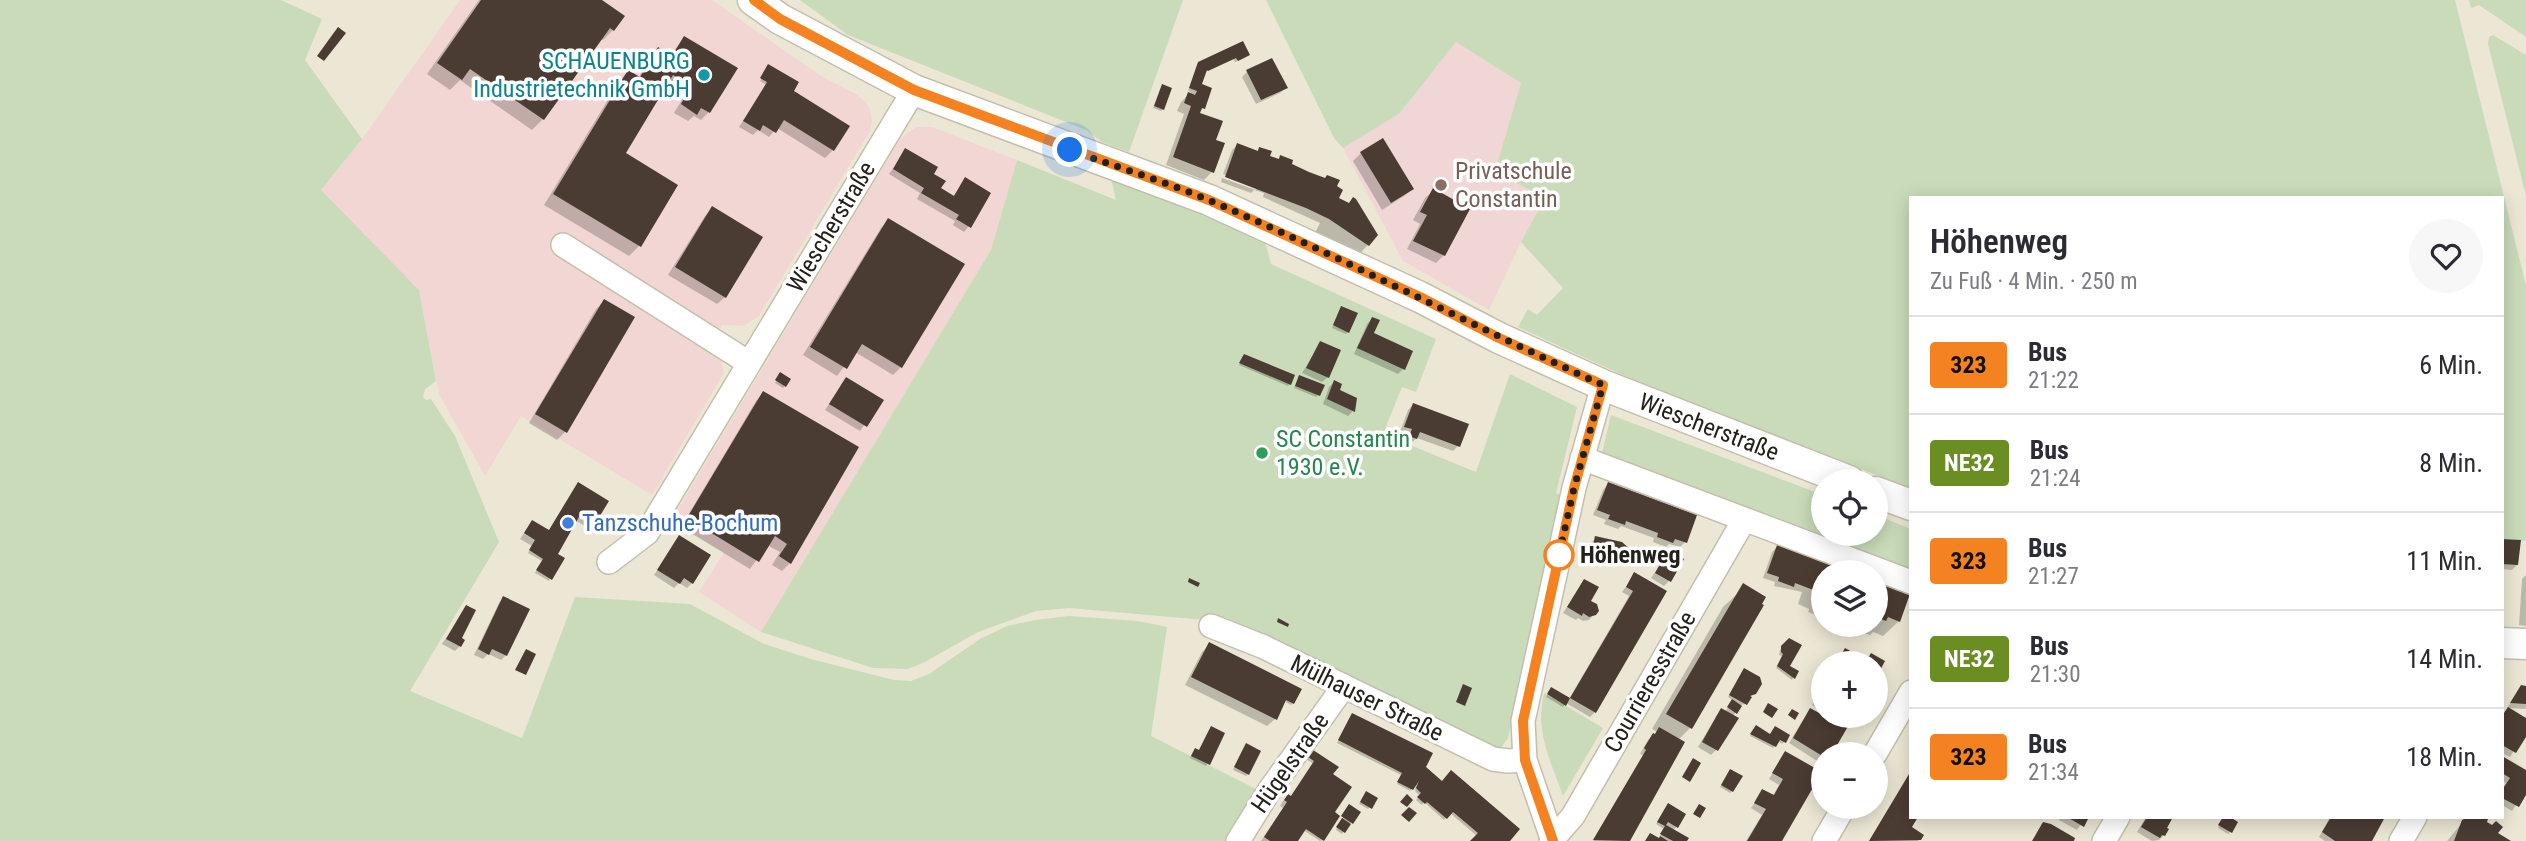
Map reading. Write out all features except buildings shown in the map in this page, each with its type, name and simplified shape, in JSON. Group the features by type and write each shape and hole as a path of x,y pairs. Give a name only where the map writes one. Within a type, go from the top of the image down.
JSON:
{"main road":[{"name":"Wiescherstraße","path":"754,0 780,19 914,90 1209,200 1603,385 1818,469"},
{"path":"1888,496 1909,504"},
{"path":"2504,643 2526,644"}],"street":[{"name":"Wiescherstraße","path":"608,562 647,533 914,90"},
{"path":"563,245 749,363"},
{"path":"1552,841 1525,760 1523,721 1582,458 1603,385"},
{"path":"1582,458 1909,581"},
{"name":"Courrieresstraße","path":"1552,841 1573,816 1744,520"},
{"name":"Mülhauser Straße","path":"1211,626 1264,647 1493,759 1525,760"},
{"name":"Hügelstraße","path":"1238,841 1269,791 1344,687"},
{"path":"1882,742 1909,695"},
{"path":"1824,841 1837,819"},
{"path":"2104,841 2117,819"},
{"path":"2401,841 2414,819"}],"shaded area":[{"path":"460,0 712,0 821,76 856,94 870,110 870,131 759,316 744,326 722,325 709,351 721,360 724,373 652,495 521,416 485,476 439,394 419,290 321,190 362,139"},
{"name":"Privatschule Constantin","path":"1456,42 1521,83 1495,171 1545,198 1489,310 1403,261 1343,148 1399,114"},
{"path":"916,127 932,127 1017,160 991,250 761,632 699,592 724,552 671,521 900,139"}],"green space":[{"path":"0,0 281,0 322,19 305,60 362,139 321,190 419,290 436,381 425,389 423,397 426,400 431,399 455,436 499,542 410,691 522,738 575,597 690,604 764,644 894,680 911,681 929,674 980,639 1007,626 1069,616 1138,621 1167,627 1151,736 1258,790 1230,841 0,841"},
{"path":"800,0 1183,0 1129,152 1102,142 1086,130 848,35"},
{"path":"1266,0 2455,0 2504,196 1909,196 1909,487 1888,479 1888,469 1861,469 1664,394 1518,327 1528,309 1537,315 1563,288 1521,242 1545,198 1495,171 1521,83 1456,42 1399,114 1343,148 1334,138"},
{"path":"2469,0 2526,0 2526,37 2479,5 2471,8"},
{"path":"2493,35 2526,55 2526,196 2488,44 2489,37"},
{"path":"1017,160 1116,200 1111,178 1265,241 1271,264 1436,339 1416,392 1402,387 1383,434 1476,472 1510,374 1577,407 1556,493 1561,495 1508,738 1500,749 1493,751 1205,620 1069,608 1036,611 978,632 908,669 873,668 761,632 991,250"},
{"path":"2504,197 2526,285 2526,541 2504,539"},
{"path":"1611,415 1811,490 1811,536 1601,458"},
{"path":"1888,520 1909,528 1909,572 1888,564 1888,560 1876,560 1838,546 1888,546"},
{"path":"1544,693 1603,728 1563,796 1543,734 1541,721"}],"bus line":[{"name":"323","path":"754,0 780,19 914,90 1209,200 1603,385 1574,488 1523,721 1525,760 1553,841"}],"place":[{"name":"SCHAUENBURG Industrietechnik GmbH","path":"704,75"},
{"name":"Privatschule Constantin","path":"1441,185"},
{"name":"SC Constantin 1930 e.V.","path":"1262,453"},
{"name":"Tanzschuhe-Bochum","path":"568,523"},
{"name":"Höhenweg","path":"1559,555"}],"route":[{"path":"1070,150 1209,200 1603,385 1574,488 1559,555"}]}
